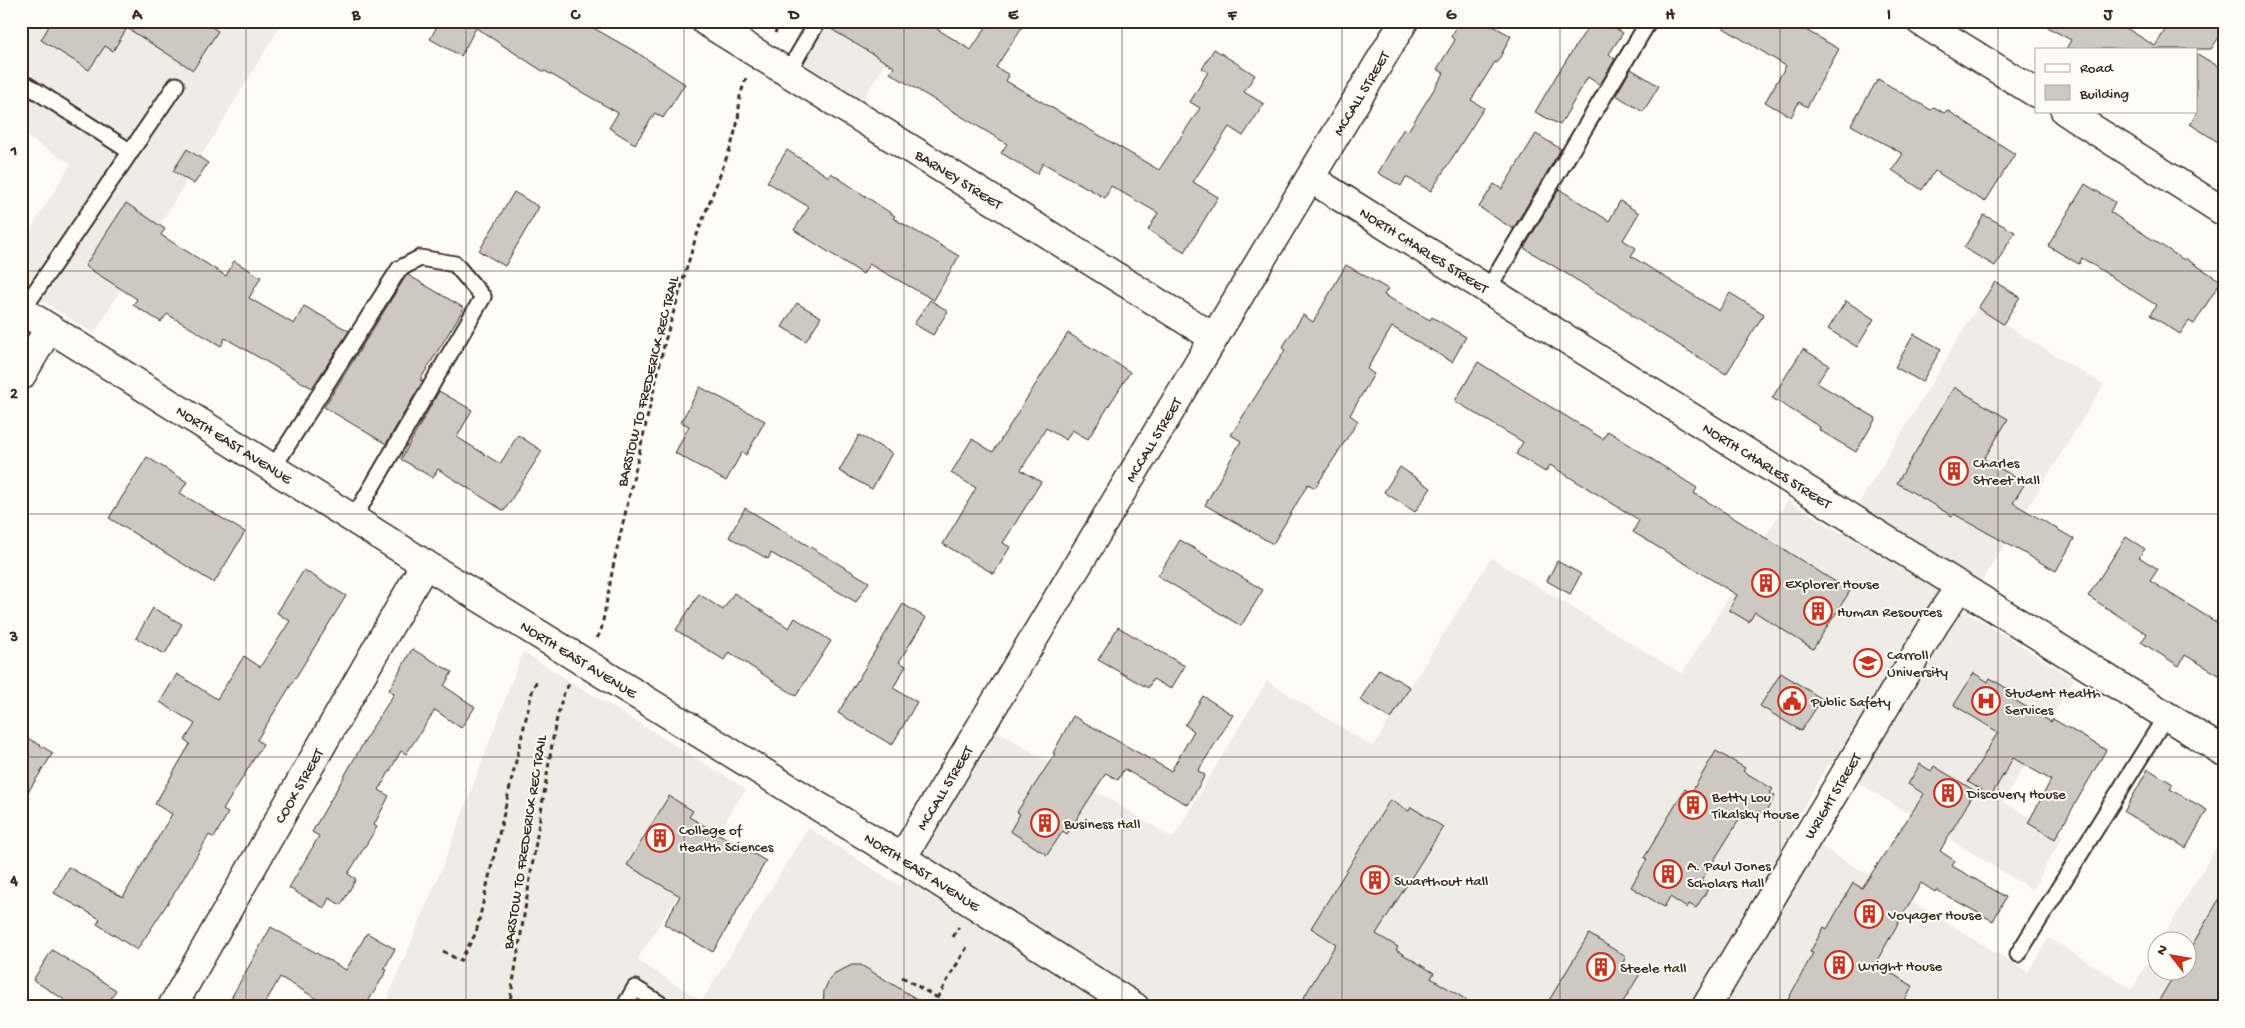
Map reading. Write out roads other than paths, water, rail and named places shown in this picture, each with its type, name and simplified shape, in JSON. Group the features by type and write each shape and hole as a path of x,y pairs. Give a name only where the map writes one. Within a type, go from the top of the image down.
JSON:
{"street":[{"name":"BARNEY STREET","path":"706,21 1212,337"},
{"name":"MCCALL STREET","path":"902,858 1212,337 1404,21"},
{"path":"1920,21 2035,92"},
{"path":"2067,112 2224,212"},
{"name":"NORTH CHARLES STREET","path":"1310,178 1488,288 2224,752"},
{"name":"NORTH EAST AVENUE","path":"22,311 425,564 902,858 1135,1007"},
{"path":"21,376 49,328"},
{"name":"COOK STREET","path":"172,1007 425,564"},
{"name":"WRIGHT STREET","path":"1706,1007 1934,626 1960,586"}],"lane":[{"path":"788,72 818,21"},
{"path":"1488,288 1649,21"},
{"path":"26,85 131,152"},
{"path":"22,311 176,85"},
{"path":"273,468 399,269 420,258 455,264 483,297 353,518"},
{"path":"2018,954 2166,716"},
{"path":"624,1007 635,988 665,1007"}],"place":[{"name":"Charles Street Hall","path":"1954,471"},
{"name":"Explorer House","path":"1766,583"},
{"name":"Human Resources","path":"1818,611"},
{"name":"Carroll University","path":"1868,663"},
{"name":"Public Safety","path":"1792,701"},
{"name":"Student Health Services","path":"1986,701"},
{"name":"Discovery House","path":"1948,793"},
{"name":"Betty Lou Tikalsky House","path":"1693,805"},
{"name":"Business Hall","path":"1045,823"},
{"name":"College of Health Sciences","path":"660,838"},
{"name":"A. Paul Jones Scholars Hall","path":"1668,874"},
{"name":"Swarthout Hall","path":"1375,880"},
{"name":"Voyager House","path":"1869,914"},
{"name":"Wright House","path":"1839,965"},
{"name":"Steele Hall","path":"1601,967"}]}
